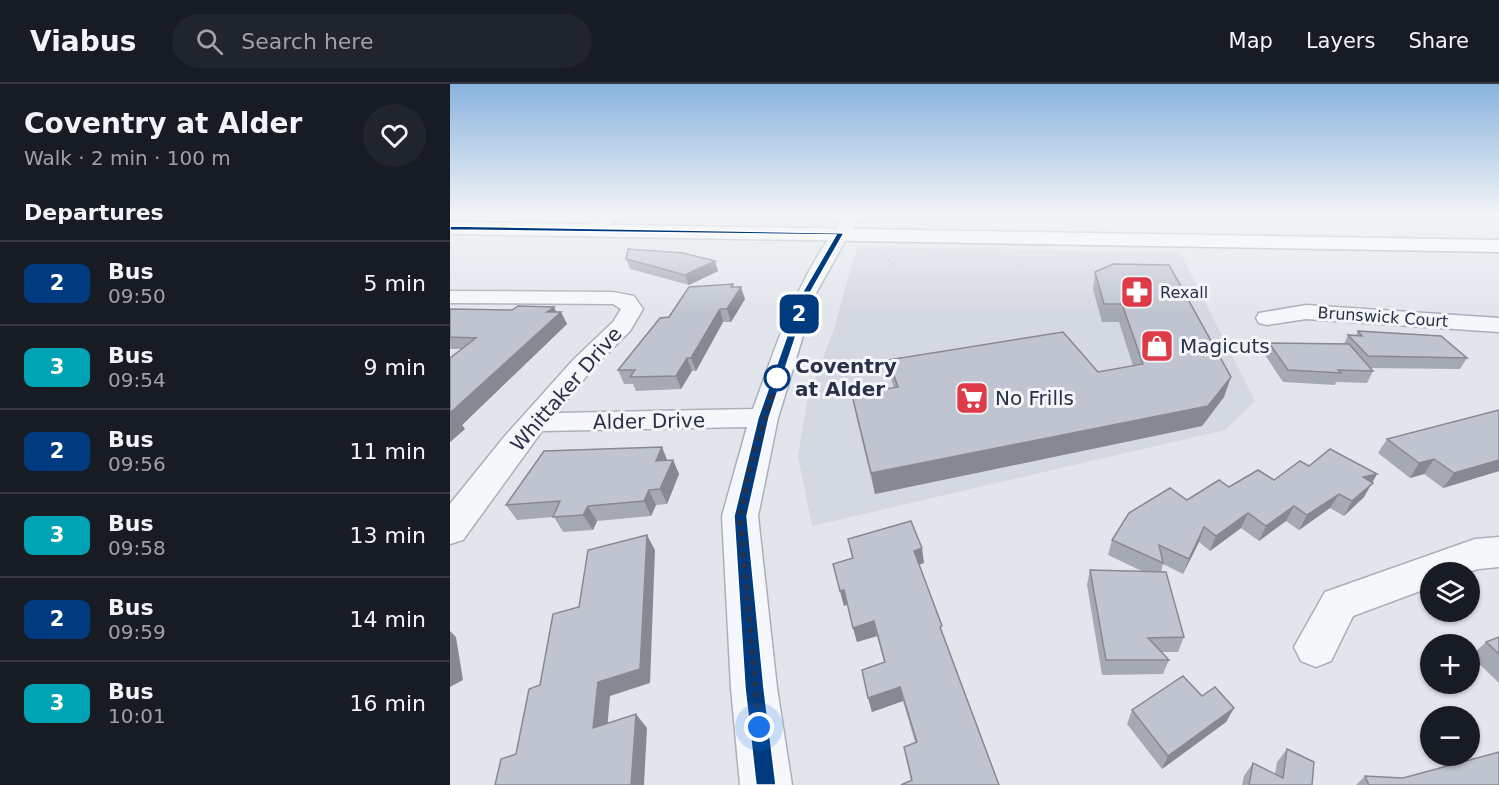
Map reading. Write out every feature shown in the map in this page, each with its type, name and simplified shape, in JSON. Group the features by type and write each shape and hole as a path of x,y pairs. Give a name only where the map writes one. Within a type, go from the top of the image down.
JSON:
{"street":[{"path":"766,785 754,688 740,516 764,418 806,293 834,247"},
{"name":"Whittaker Drive","path":"450,297 613,298 626,301 632,309 622,326 583,364 450,530"},
{"name":"Brunswick Court","path":"1267,318 1306,312 1499,325"},
{"name":"Alder Drive","path":"535,422 764,418"},
{"path":"1316,647 1339,604 1474,554 1499,552"}],"shaded area":[{"path":"857,247 1180,252 1255,401 1225,430 812,526 798,456 808,397 834,329"}],"building":[{"path":"628,249 683,253 715,261 685,275 626,259"},
{"path":"1113,264 1169,265 1231,377 1208,406 871,473 852,395 898,387 888,360 1063,332 1098,372 1143,364 1122,304 1104,304 1095,272"},
{"path":"733,284 731,287 741,287 727,309 720,309 691,358 687,358 676,376 630,377 635,370 618,370 660,318 669,317 689,287"},
{"path":"518,306 554,307 547,312 561,312 450,413 450,358 476,338 450,337 450,309 512,310"},
{"path":"1358,331 1441,336 1467,358 1368,356 1348,335 1362,336"},
{"path":"1269,343 1349,344 1373,371 1338,370 1341,373 1288,370"},
{"path":"1499,410 1499,460 1454,473 1434,459 1419,463 1387,439"},
{"path":"662,447 656,461 673,460 660,489 649,490 644,501 588,506 583,515 553,517 560,501 506,505 544,451"},
{"path":"1330,449 1377,474 1363,477 1373,483 1352,501 1339,494 1307,515 1294,506 1266,526 1248,513 1216,536 1204,527 1189,559 1159,545 1163,563 1112,540 1129,513 1170,488 1187,500 1219,480 1229,487 1258,470 1274,480 1300,461 1309,466"},
{"path":"911,521 922,548 914,551 999,785 901,785 912,780 904,747 917,742 900,687 868,698 862,670 885,662 874,621 853,628 844,590 840,591 833,564 853,558 848,539"},
{"path":"647,535 640,669 598,682 593,728 636,714 631,785 495,785 501,759 516,754 529,689 540,685 553,614 579,607 588,550"},
{"path":"1090,570 1166,572 1184,637 1148,638 1169,660 1106,660"},
{"path":"1499,637 1499,654 1486,642"},
{"path":"1183,676 1202,696 1215,687 1234,708 1168,756 1132,710"},
{"path":"1287,749 1314,762 1312,785 1249,785 1253,763 1283,778"},
{"path":"1499,752 1499,785 1369,785 1365,776 1403,778 1447,766 1480,766 1480,757"}],"bus line":[{"name":"2","path":"766,785 754,688 740,516 764,418 806,293 833,247"}],"place":[{"name":"Rexall","path":"1137,292"},
{"name":"Magicuts","path":"1157,346"},
{"name":"Coventry at Alder","path":"777,378"},
{"name":"No Frills","path":"972,398"}],"route":[{"path":"759,727 740,516 753,456 778,375 777,378"}]}
